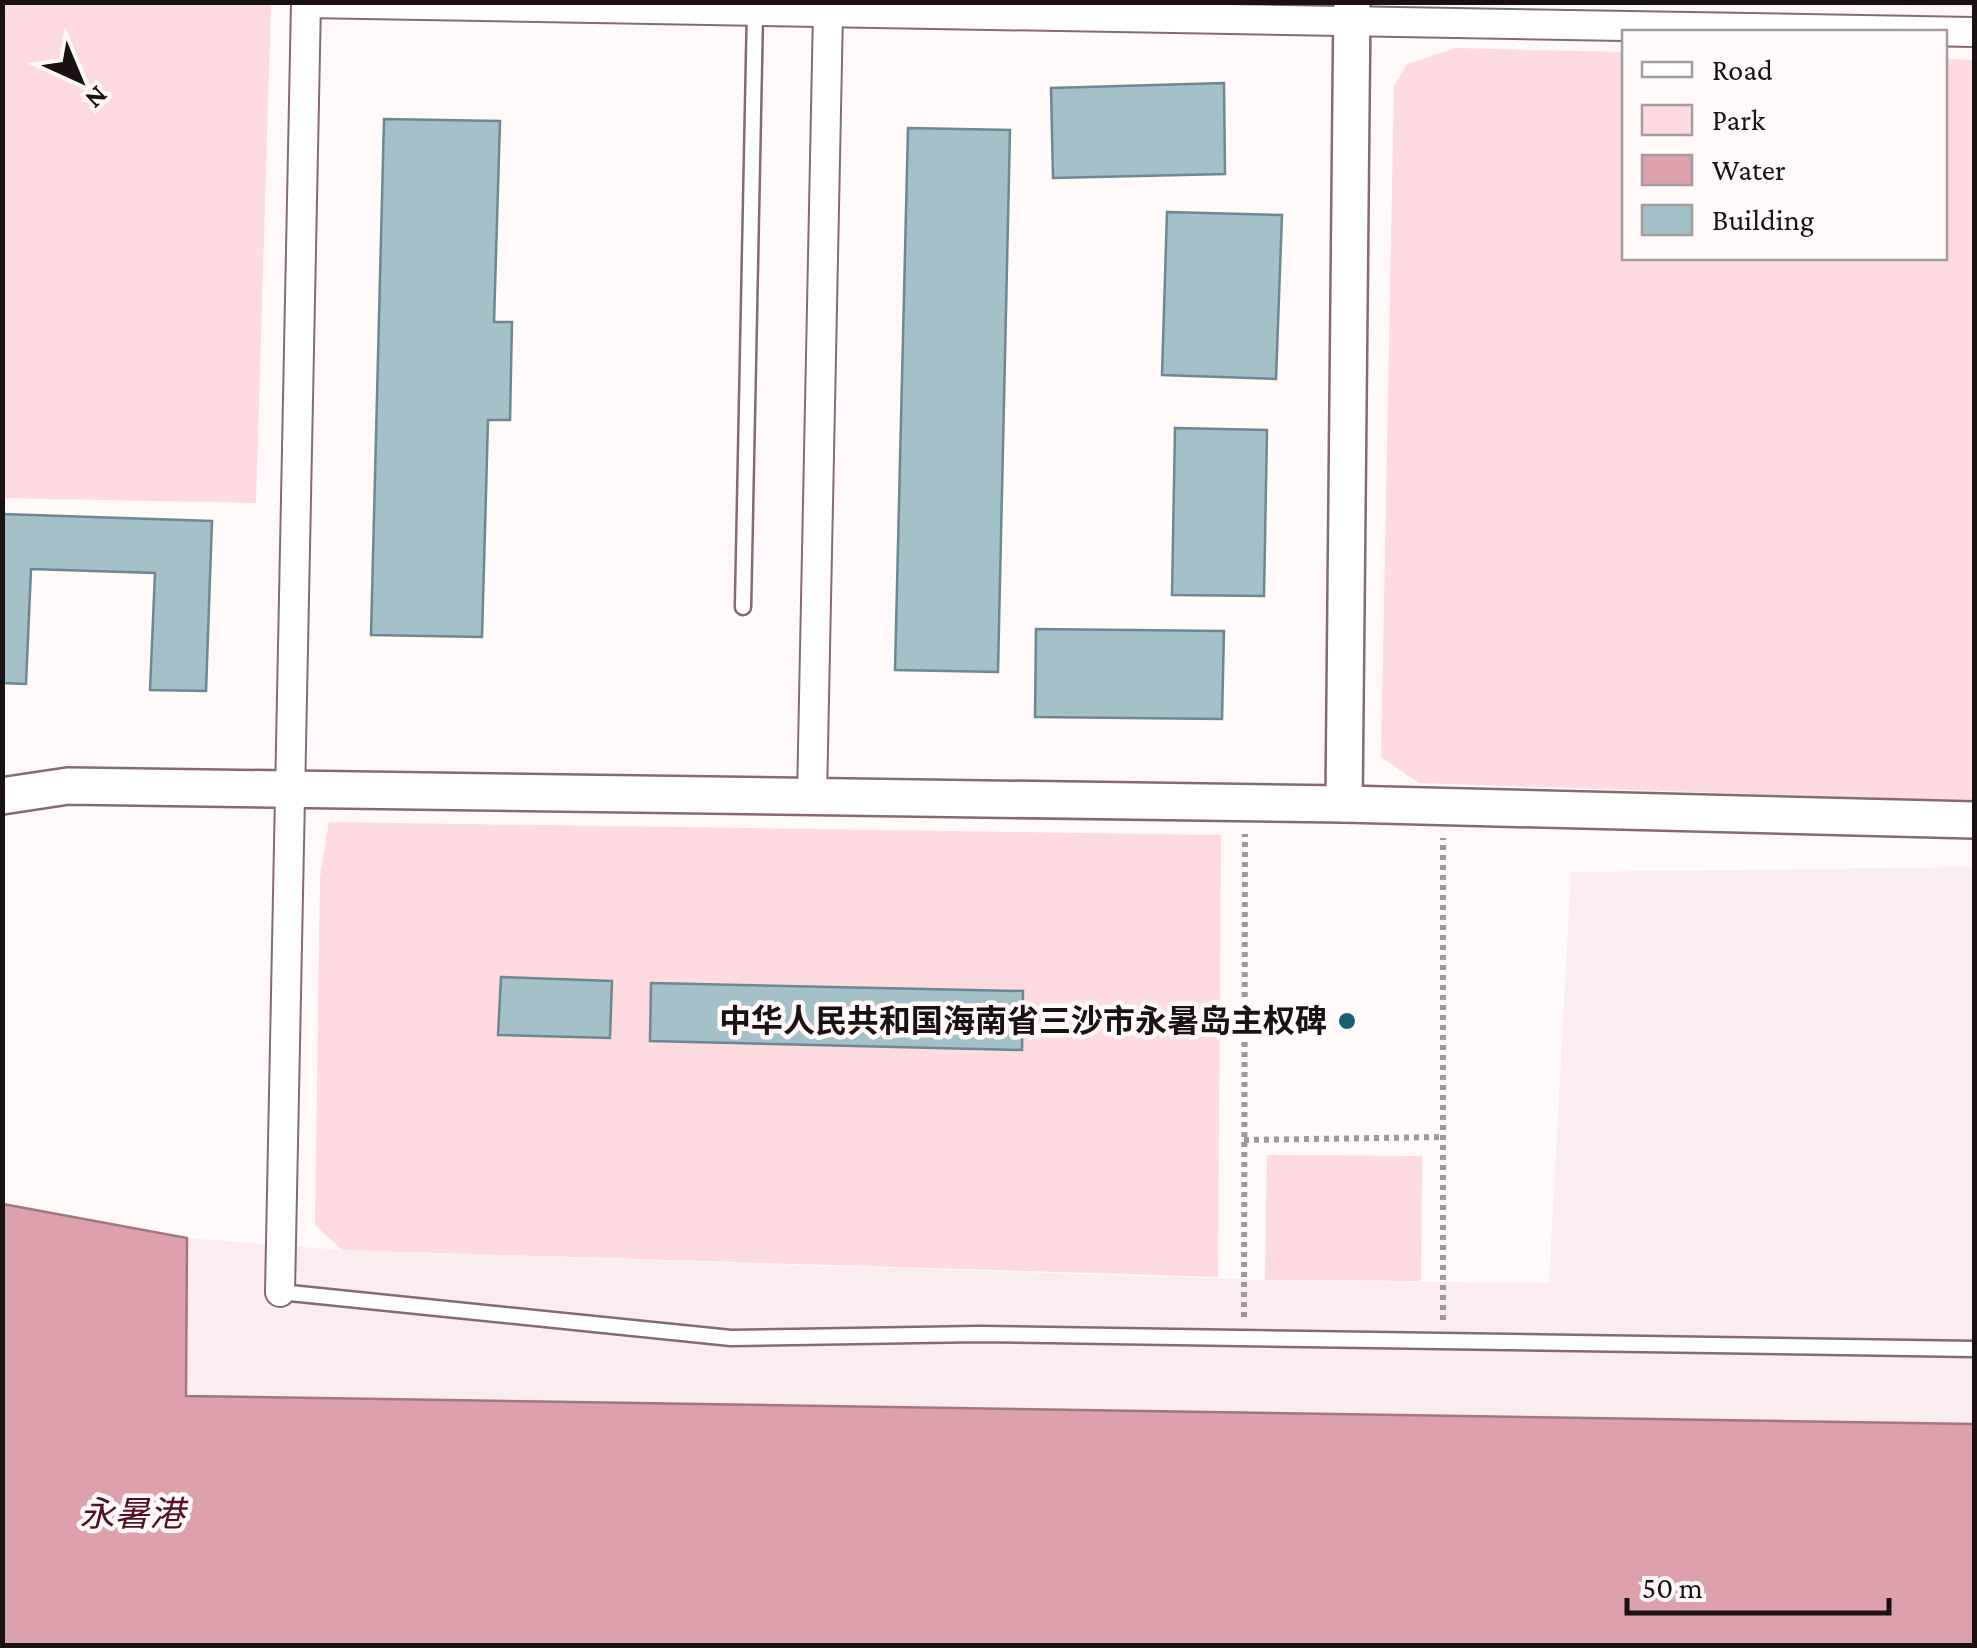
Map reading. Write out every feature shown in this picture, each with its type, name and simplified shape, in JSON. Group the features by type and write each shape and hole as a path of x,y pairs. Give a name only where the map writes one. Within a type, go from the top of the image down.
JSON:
{"street":[{"path":"280,1292 306,3 755,11 828,7 1352,12 1912,30"},
{"path":"812,797 828,7"},
{"path":"1344,804 1352,12"},
{"path":"1947,31 1974,32"},
{"path":"2,796 68,786 1344,804 1974,820"}],"lane":[{"path":"742,607 755,11"},
{"path":"280,1292 731,1338 979,1334 1974,1349"}],"path":[{"path":"1244,803 1244,1338"},
{"path":"1443,1341 1444,806"},
{"path":"1244,1140 1443,1136"}],"shaded area":[{"path":"1717,2 1974,2 1974,7 1717,3"},
{"path":"1974,867 1974,1424 185,1396 187,1238 342,1250 1266,1280 1549,1283 1571,872"}],"green space":[{"path":"3,2 271,3 256,503 3,498"},
{"path":"1455,48 1622,52 1622,260 1947,260 1947,59 1974,60 1974,801 1419,783 1381,757 1394,86 1407,64"},
{"path":"329,822 1221,835 1218,1277 342,1250 315,1225 320,877"},
{"path":"1267,1155 1422,1156 1421,1281 1265,1280"}],"water":[{"name":"永暑港","path":"3,1204 187,1238 186,1396 1974,1424 1974,1645 3,1645"}],"building":[{"path":"1224,83 1225,174 1053,178 1051,88"},
{"path":"384,119 500,121 494,322 512,322 510,420 488,420 482,637 371,635"},
{"path":"908,128 1010,130 998,672 895,670"},
{"path":"1167,212 1282,215 1276,379 1162,375"},
{"path":"1175,428 1267,430 1264,596 1172,595"},
{"path":"2,514 212,521 206,691 150,690 155,573 31,569 26,684 2,683"},
{"path":"1036,629 1224,631 1222,719 1035,717"},
{"path":"501,977 612,981 610,1038 498,1035"},
{"path":"651,983 1023,991 1022,1050 650,1041"}],"place":[{"name":"中华人民共和国海南省三沙市永暑岛主权碑","path":"1347,1021"}]}
